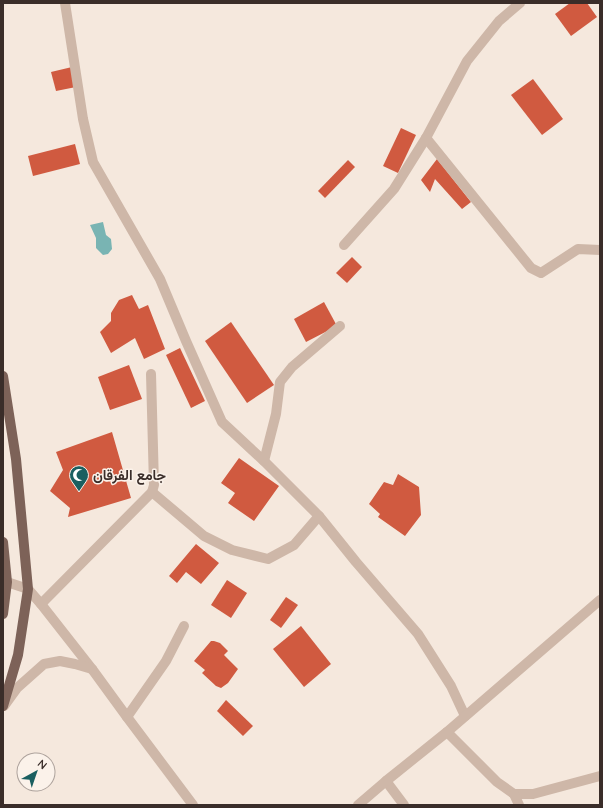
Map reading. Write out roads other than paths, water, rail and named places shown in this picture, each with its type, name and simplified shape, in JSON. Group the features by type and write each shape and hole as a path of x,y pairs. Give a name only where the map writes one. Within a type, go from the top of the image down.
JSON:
{"main road":[{"path":"3,376 16,459 28,589 18,655 3,707"},
{"path":"3,542 7,582 3,614"}],"street":[{"path":"65,3 83,119 93,162 160,280 222,422 264,461 319,516 356,562 418,634 451,686 465,716"},
{"path":"344,245 394,189 426,138 467,61 499,21 520,3"},
{"path":"426,138 531,268 541,273 578,249 600,250"},
{"path":"264,461 276,414 280,382 292,367 340,326"},
{"path":"41,604 152,492 154,485 151,374"},
{"path":"152,492 204,536 232,550 268,559 294,544 319,516"},
{"path":"7,582 28,589 41,604 92,669 193,805"},
{"path":"358,805 447,732 600,600"},
{"path":"127,717 166,661 184,626"},
{"path":"3,707 17,688 44,664 60,661 92,669"},
{"path":"447,732 497,782 514,794 519,805"},
{"path":"514,794 533,794 600,776"},
{"path":"386,781 404,805"}],"water":[{"path":"103,222 106,235 111,239 112,249 108,254 103,255 96,248 96,238 90,225"}],"place":[{"name":"جامع الفرقان","path":"79,492"}]}
